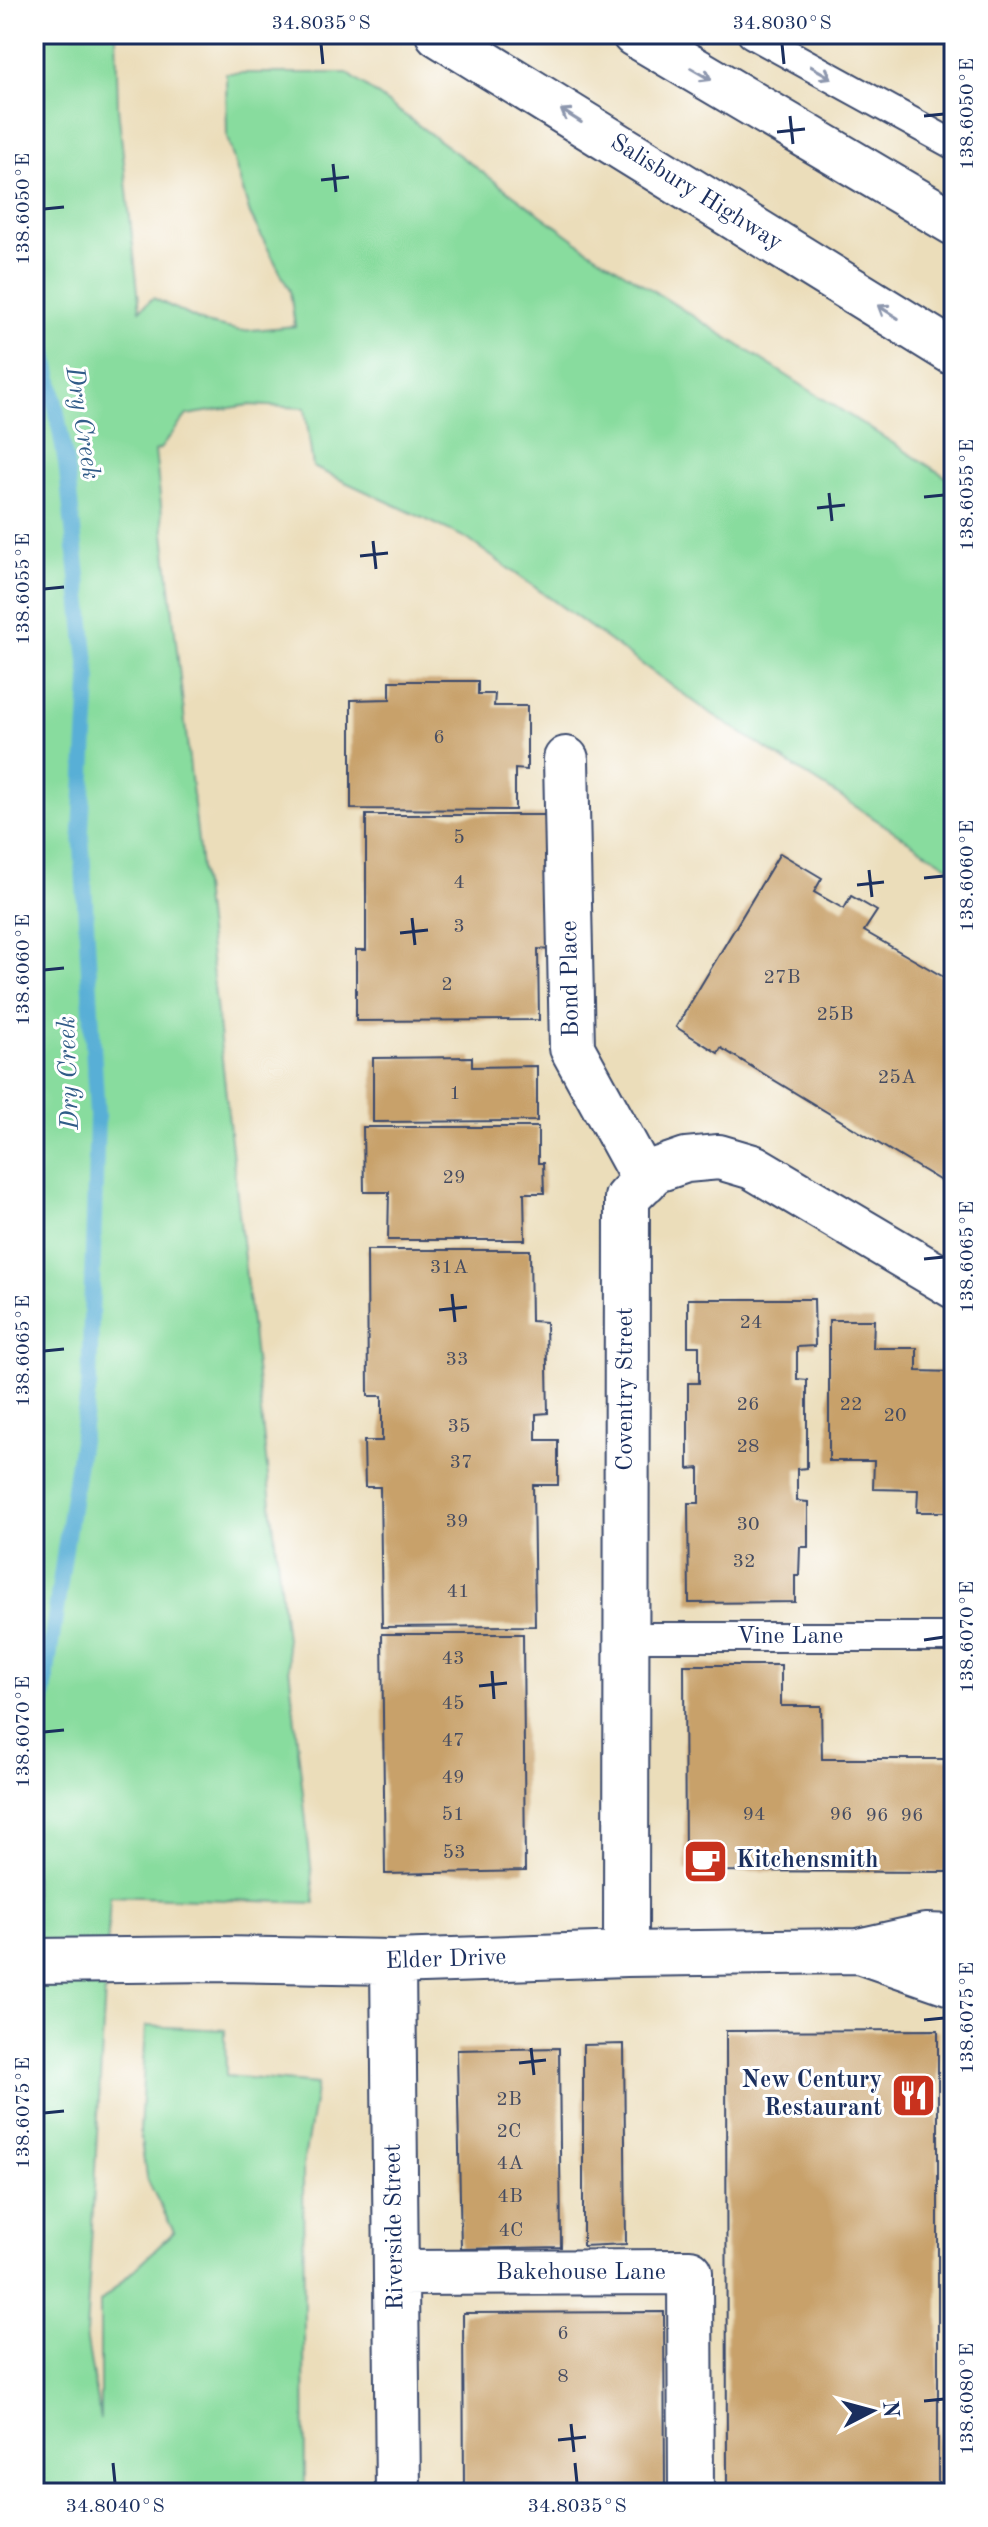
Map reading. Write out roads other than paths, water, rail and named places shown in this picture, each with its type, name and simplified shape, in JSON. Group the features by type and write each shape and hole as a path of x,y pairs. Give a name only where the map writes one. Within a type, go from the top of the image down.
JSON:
{"main road":[{"name":"Salisbury Highway","path":"438,34 954,353"},
{"path":"634,34 954,223"},
{"name":"Bond Place","path":"566,759 572,1048 645,1181"},
{"path":"645,1181 654,1171 686,1160 719,1157 753,1167 954,1286"},
{"name":"Coventry Street","path":"626,1954 627,1198 645,1181"},
{"name":"Elder Drive","path":"34,1961 218,1959 393,1962 626,1954 859,1951 926,1936 954,1937"},
{"name":"Elder Drive","path":"859,1951 954,1984"},
{"name":"Riverside Street","path":"393,1962 398,2493"},
{"name":"Bakehouse Lane","path":"396,2273 690,2272 691,2493"}],"lane":[{"path":"752,34 954,145"},
{"name":"Vine Lane","path":"626,1637 954,1637"}],"waterway":[{"name":"Dry Creek","path":"34,289 66,463 89,681 81,831 97,1116 89,1386 34,1760"}],"place":[{"name":"Kitchensmith","path":"705,1861"},
{"name":"New Century Restaurant","path":"913,2095"}]}
